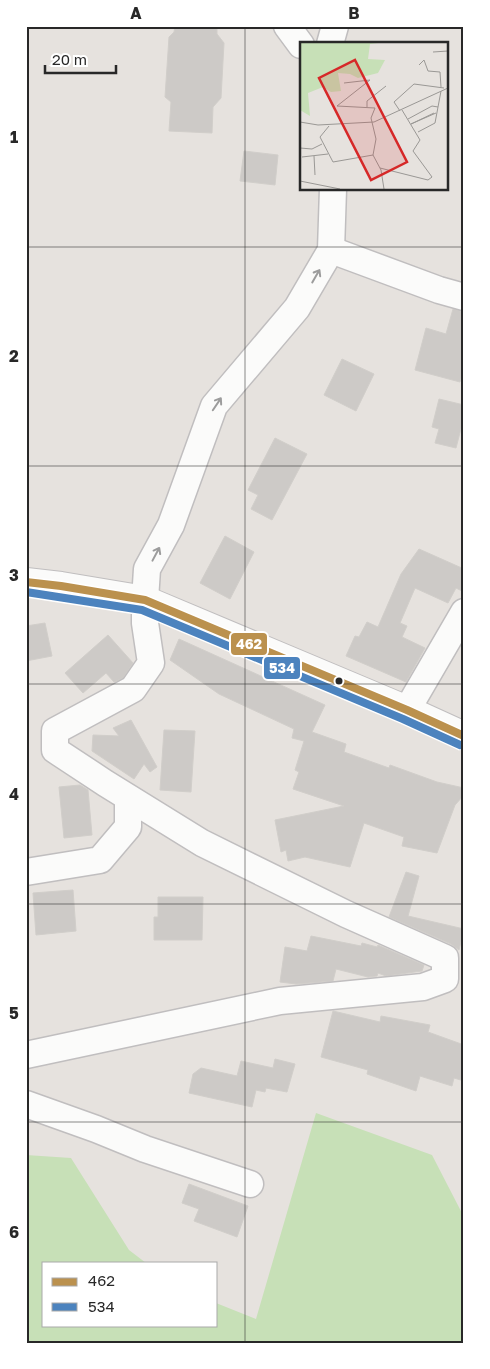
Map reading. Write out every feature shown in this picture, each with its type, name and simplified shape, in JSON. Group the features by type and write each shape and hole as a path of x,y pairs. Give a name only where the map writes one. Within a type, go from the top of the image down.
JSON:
{"street":[{"path":"288,26 300,44"},
{"path":"331,42 335,26"},
{"path":"26,1055 280,1001 423,987 445,980 445,958 346,914 202,843 128,798 55,750 55,731 133,689 151,663 144,623 144,600 148,569 171,525 214,406 297,308 331,250 333,190"},
{"path":"331,250 439,290 464,297"},
{"path":"26,582 144,600 407,710 464,736"},
{"path":"407,710 464,612"},
{"path":"26,872 100,860 128,827 128,798"},
{"path":"26,1104 145,1149 250,1184"}],"green space":[{"path":"316,1113 432,1155 464,1217 464,1343 26,1343 26,1155 71,1158 129,1250 145,1262 42,1262 42,1326 218,1326 218,1304 256,1319"}],"building":[{"path":"175,26 217,26 217,34 224,43 221,98 213,107 212,133 169,131 171,102 165,97 169,37 174,32"},
{"path":"244,151 278,155 275,185 240,181"},
{"path":"453,309 464,312 464,368 460,382 415,370 426,328 446,334"},
{"path":"342,359 374,374 356,411 324,395"},
{"path":"439,399 464,405 464,417 456,448 435,443 439,429 432,427"},
{"path":"275,438 307,454 272,520 251,509 258,495 248,490"},
{"path":"225,536 254,552 230,599 200,583"},
{"path":"419,549 464,569 464,592 456,588 448,603 415,588 400,623 407,626 402,637 425,648 406,682 346,656 355,636 359,637 367,622 378,627 401,574"},
{"path":"45,623 52,656 26,661 26,626"},
{"path":"108,635 133,663 123,678 114,682 106,673 83,693 65,673"},
{"path":"179,639 325,705 312,732 346,744 344,752 389,768 390,765 437,782 464,788 464,795 455,805 437,853 402,846 404,837 364,823 350,867 305,857 288,861 286,850 281,852 275,820 344,806 293,789 299,772 295,770 304,741 292,738 294,729 219,694 170,660"},
{"path":"131,720 157,767 150,772 144,764 134,779 92,751 93,735 119,736 113,728"},
{"path":"164,730 195,731 191,792 160,790"},
{"path":"80,785 88,790 92,835 64,838 59,787"},
{"path":"406,872 419,876 408,916 464,929 459,950 451,944 389,917"},
{"path":"73,890 76,931 36,935 33,893"},
{"path":"158,897 203,897 202,940 154,940 154,917 158,917"},
{"path":"311,936 361,946 362,943 377,947 378,945 424,965 422,971 386,976 378,973 377,976 368,977 336,969 333,981 296,984 280,982 285,947 307,951"},
{"path":"333,1011 380,1022 381,1016 430,1025 428,1032 464,1045 464,1081 454,1078 452,1086 420,1076 416,1091 367,1074 368,1070 321,1057"},
{"path":"275,1059 295,1064 287,1092 266,1088 265,1092 256,1090 252,1107 189,1093 193,1074 201,1068 237,1076 241,1061 273,1068"},
{"path":"189,1184 248,1206 237,1237 194,1221 199,1209 182,1203"}],"transit line":[{"name":"462","path":"26,582 145,600 407,710 464,736"},
{"name":"534","path":"26,592 142,610 403,719 460,745"}]}
